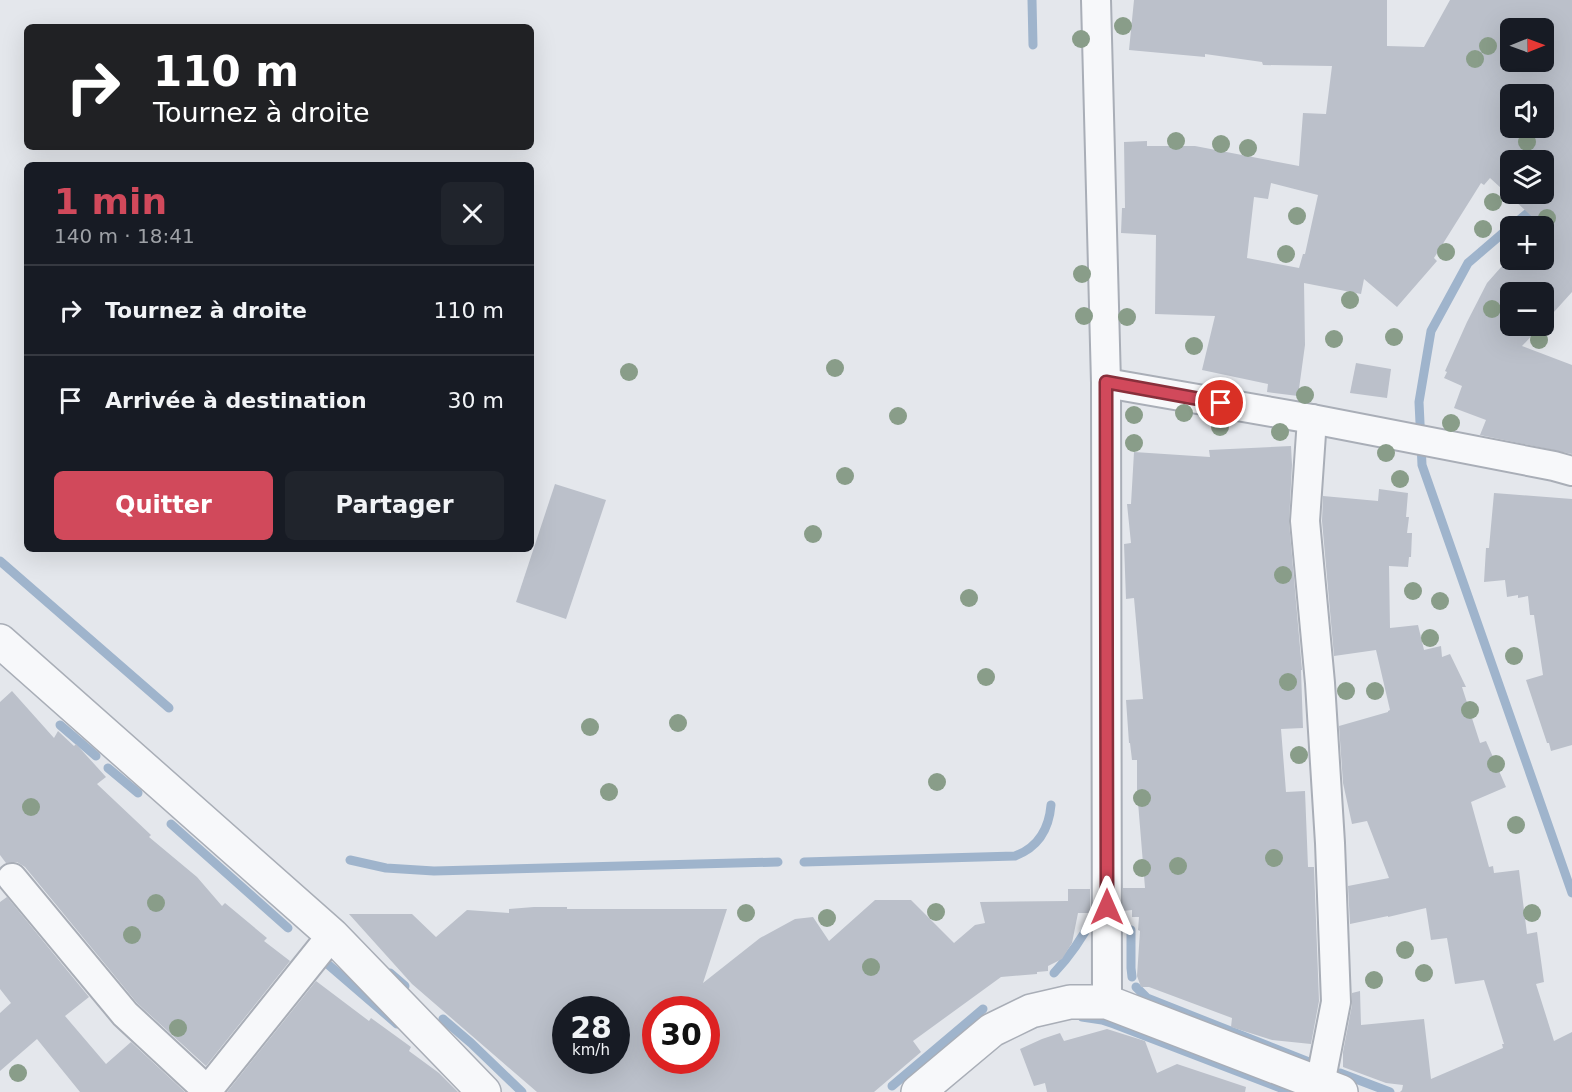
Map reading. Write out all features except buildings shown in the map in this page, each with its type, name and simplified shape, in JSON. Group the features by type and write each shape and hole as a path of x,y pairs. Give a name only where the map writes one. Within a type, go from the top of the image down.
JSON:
{"street":[{"path":"1096,0 1106,382 1107,1002"},
{"path":"1106,382 1312,419 1572,471"},
{"path":"918,1092 992,1030 1031,1011 1070,1002 1107,1002 1330,1088 1336,1002 1330,843 1321,694 1305,521 1312,419"},
{"path":"0,641 332,935 484,1092"},
{"path":"12,878 125,1014 208,1091 332,935"}],"waterway":[{"path":"1032,0 1033,45"},
{"path":"1524,216 1536,206"},
{"path":"1500,236 1468,263 1431,331 1419,402 1422,465 1572,893"},
{"path":"0,561 169,708"},
{"path":"60,725 96,756"},
{"path":"108,768 138,793"},
{"path":"804,862 1015,856 1030,848 1041,836 1048,822 1051,805"},
{"path":"171,824 288,928"},
{"path":"350,860 386,868 434,871 778,862"},
{"path":"1054,973 1076,946 1093,917"},
{"path":"1131,930 1132,977"},
{"path":"324,961 397,1024"},
{"path":"390,973 405,986"},
{"path":"1136,987 1147,998 1319,1066"},
{"path":"892,1086 983,1009"},
{"path":"1082,1017 1114,1024 1291,1092"},
{"path":"443,1019 522,1092"},
{"path":"1340,1073 1390,1092"}],"route":[{"path":"1107,907 1106,382 1221,403"}]}
